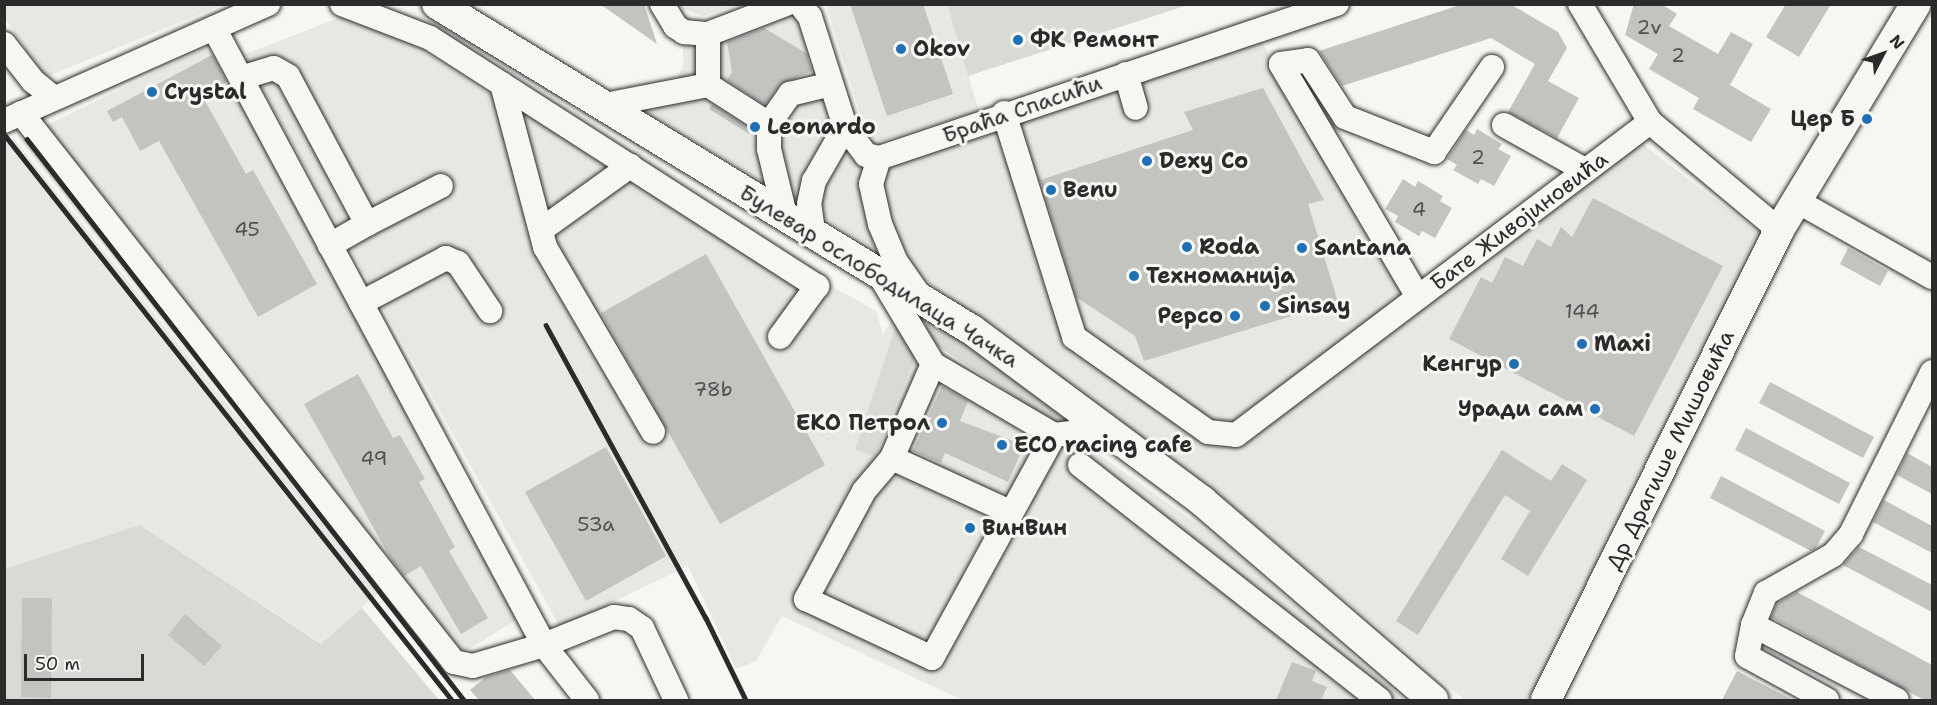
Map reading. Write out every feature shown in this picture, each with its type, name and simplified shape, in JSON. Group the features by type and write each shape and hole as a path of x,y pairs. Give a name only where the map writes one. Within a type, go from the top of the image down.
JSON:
{"main road":[{"name":"Булевар ослободилаца Чачка","path":"437,4 877,270 1000,350 1106,429 1311,592 1433,700"},
{"path":"478,4 526,59"},
{"name":"Др Драгише Мишовића","path":"1546,700 1779,230 1916,4"}],"street":[{"path":"268,4 13,117 454,662 473,666 544,645 614,617 629,619 642,628 676,700"},
{"path":"342,4 430,38 817,286 780,337"},
{"path":"662,4 675,26 684,32 708,34 786,4"},
{"path":"800,4 810,16 845,127 866,155 879,158 871,184 880,224 896,262 921,298"},
{"name":"Браћа Спасићи","path":"879,158 1004,113 1338,4"},
{"path":"1580,4 1650,122 1779,230"},
{"path":"214,28 544,645 587,700"},
{"path":"708,34 708,85"},
{"path":"4,44 33,81 54,98"},
{"path":"1418,297 1281,64 1308,60 1344,117 1434,152 1492,68"},
{"path":"241,78 274,68 288,76 367,224"},
{"path":"1126,74 1136,108"},
{"path":"502,84 545,247 653,432"},
{"path":"786,215 769,149 770,124 790,94 831,84"},
{"path":"605,105 708,85 770,124"},
{"name":"Бате Живојиновића","path":"1004,113 1074,338 1208,432 1236,435 1650,122"},
{"path":"1504,125 1585,170"},
{"path":"813,231 809,204 814,181 845,127"},
{"path":"541,230 630,166"},
{"path":"330,245 441,186"},
{"path":"1797,201 1932,277"},
{"path":"361,303 446,258 458,263 490,311"},
{"path":"877,270 933,364 1054,435 1106,429"},
{"path":"933,364 892,458 864,491 806,599 932,658 1054,435"},
{"path":"1827,700 1747,656 1753,625 1766,593 1833,555 1851,534 1932,372"},
{"path":"892,458 1010,512"},
{"path":"1080,465 1380,700"},
{"path":"1753,625 1897,700"}],"shaded area":[{"path":"678,4 738,5 703,16 680,8"},
{"name":"ФК Ремонт","path":"947,4 1188,4 1188,5 968,76"},
{"path":"4,5 222,5 46,77 5,19"},
{"path":"826,5 947,5 979,111 882,141 867,136"},
{"name":"Leonardo","path":"789,11 803,21 862,162 859,187 880,252 609,90 635,95 658,88 677,79 684,63 682,39"},
{"path":"341,17 373,18 477,86 876,311 883,335 892,319 1087,446 1220,540 1405,700 962,700 782,616 756,661 736,669 688,566 560,627 243,55"},
{"path":"1261,41 1421,311 1641,143 1759,233 1528,700 1465,700 1201,480 909,268 893,235 879,178 887,164"},
{"path":"205,48 217,58 529,612 461,654 45,126"},
{"path":"14,139 378,593 322,644 140,525 5,569 4,145"},
{"path":"929,321 938,324 1077,422 1057,425 938,346 925,329"},
{"path":"896,325 913,350 914,361 875,456 855,450"},
{"path":"140,525 321,644 362,608 439,700 5,700 4,569"}],"building":[{"path":"600,4 644,4 657,44"},
{"name":"Okov","path":"850,4 923,4 953,94 887,116"},
{"path":"1463,4 1510,4 1558,32 1567,48 1548,81 1579,98 1557,138 1508,112 1535,64 1491,38 1342,86 1319,51"},
{"path":"1634,4 1661,4 1677,14 1669,26 1718,54 1731,32 1753,44 1730,85 1771,109 1751,142 1693,109 1699,98 1649,69 1658,54 1625,35"},
{"path":"1786,4 1831,4 1799,57 1766,37"},
{"path":"764,28 806,53 812,71 779,85 765,105 727,80 732,72 727,42"},
{"path":"212,55 227,82 220,86 223,92 205,101 246,174 253,170 317,284 258,317 159,141 140,151 122,117 113,122 107,111"},
{"name":"Roda","path":"1263,88 1324,200 1308,204 1338,302 1144,361 1135,336 1076,297 1040,180 1193,130 1184,112"},
{"path":"712,104 752,130 749,134 709,109"},
{"path":"1477,129 1502,144 1498,149 1511,156 1494,186 1481,179 1478,184 1453,170 1457,165 1447,159 1466,130 1474,135"},
{"path":"1403,179 1415,187 1418,181 1443,196 1440,201 1452,208 1435,238 1422,231 1419,236 1395,222 1398,216 1385,209"},
{"path":"1593,198 1723,266 1634,436 1449,339 1481,277 1492,283 1505,257 1523,266 1537,239 1551,247 1561,227 1572,237"},
{"path":"1848,248 1888,271 1880,286 1840,264"},
{"path":"706,254 825,465 720,524 601,313"},
{"path":"358,374 393,438 400,435 425,479 419,482 455,547 449,551 488,618 461,634 421,566 404,576 391,559 304,404"},
{"path":"1770,382 1874,437 1863,458 1759,403"},
{"path":"942,386 968,401 960,421 1024,445 1008,482 945,453 941,463 913,451"},
{"path":"1746,428 1850,483 1839,504 1735,450"},
{"path":"606,447 666,556 586,601 525,492"},
{"path":"1502,450 1551,481 1562,464 1587,480 1528,576 1501,559 1530,511 1505,495 1418,635 1396,621"},
{"path":"1907,453 1932,467 1932,494 1897,475"},
{"path":"1721,476 1825,531 1816,548 1811,551 1710,498"},
{"path":"1884,500 1932,526 1932,553 1873,522"},
{"path":"1859,547 1932,585 1932,612 1843,565"},
{"path":"1797,592 1932,665 1932,700 1924,700 1771,617 1777,603"},
{"path":"22,598 52,598 51,698 21,697"},
{"path":"185,614 222,646 204,666 168,635"},
{"path":"1292,662 1316,671 1312,681 1327,687 1321,700 1276,700"},
{"path":"510,670 535,700 479,700 470,690 486,677"},
{"path":"1737,671 1793,700 1722,700"}],"railway":[{"path":"4,134 452,700"},
{"path":"27,139 464,700"},
{"path":"546,325 706,618 746,700"}],"place":[{"name":"ФК Ремонт","path":"1018,40"},
{"name":"Okov","path":"901,49"},
{"name":"Crystal","path":"152,92"},
{"name":"Цер Б","path":"1867,119"},
{"name":"Leonardo","path":"755,127"},
{"name":"Dexy Co","path":"1147,161"},
{"name":"Benu","path":"1051,190"},
{"name":"Roda","path":"1187,247"},
{"name":"Santana","path":"1302,248"},
{"name":"Техноманија","path":"1134,276"},
{"name":"Sinsay","path":"1265,306"},
{"name":"Pepco","path":"1235,316"},
{"name":"Maxi","path":"1582,344"},
{"name":"Кенгур","path":"1514,364"},
{"name":"Уради сам","path":"1595,409"},
{"name":"ЕКО Петрол","path":"942,423"},
{"name":"ECO racing cafe","path":"1002,445"},
{"name":"ВинВин","path":"970,528"}]}
